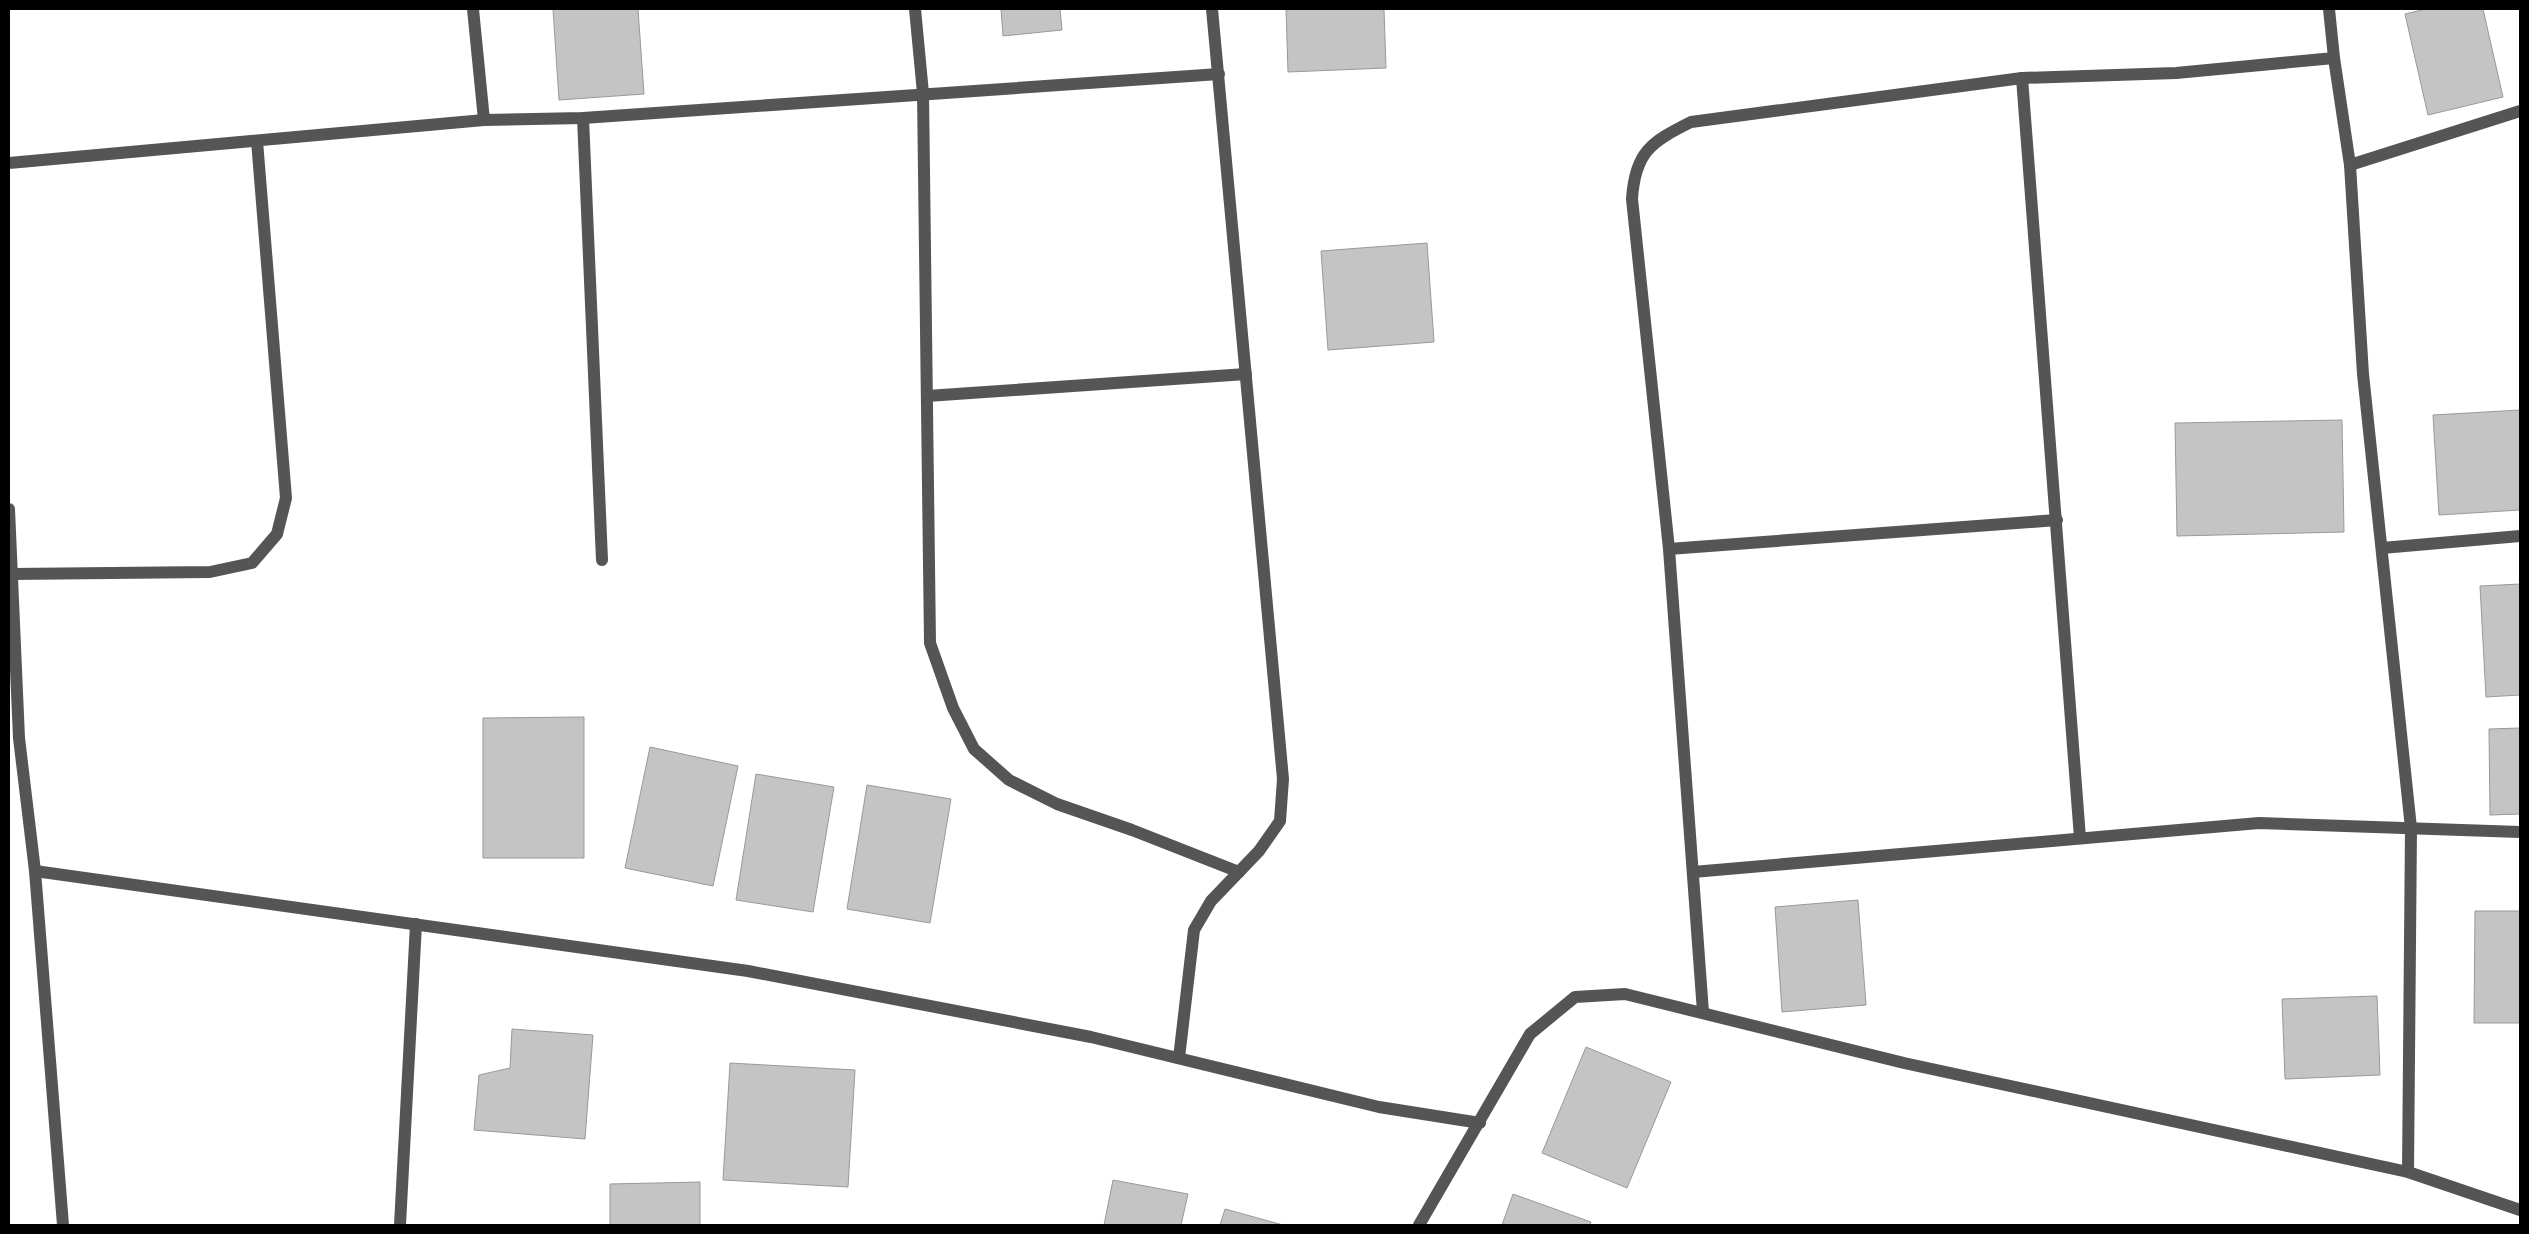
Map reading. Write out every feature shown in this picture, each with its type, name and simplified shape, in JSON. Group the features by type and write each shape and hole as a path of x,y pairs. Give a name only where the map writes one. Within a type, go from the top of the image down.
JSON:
{"street":[{"path":"473,9 484,120"},
{"path":"916,9 923,93 930,643 953,708 974,750 1009,780 1057,804 1132,830 1239,872"},
{"path":"1179,1058 1194,930 1211,902 1260,851 1280,820 1283,779 1212,9"},
{"path":"2329,9 2334,58 2350,165 2363,374 2411,828 2408,1172"},
{"path":"1703,1012 1669,549 1632,199 1633,174 1648,148 1662,136 1691,122 2022,78 2176,73 2334,58"},
{"path":"9,163 484,120 583,118 1219,74"},
{"path":"2022,78 2080,838"},
{"path":"2350,165 2520,111"},
{"path":"583,118 602,560"},
{"path":"12,574 210,572 252,563 277,534 286,498 257,141"},
{"path":"927,396 1246,374"},
{"path":"9,509 19,738 35,871 63,1225"},
{"path":"1669,549 2056,520"},
{"path":"2382,548 2520,536"},
{"path":"1692,872 2259,822 2520,832"},
{"path":"35,871 748,971 1091,1037 1379,1107 1480,1123"},
{"path":"400,1225 416,924"},
{"path":"1419,1225 1530,1034 1575,997 1625,994 1703,1012 1904,1064 2408,1172 2520,1210"}],"building":[{"path":"553,9 638,9 644,94 559,100"},
{"path":"1001,9 1060,9 1062,30 1003,36"},
{"path":"1286,9 1384,9 1386,68 1288,72"},
{"path":"2426,9 2483,9 2503,97 2428,115 2405,14"},
{"path":"1427,243 1434,342 1328,350 1321,251"},
{"path":"2520,410 2520,510 2439,515 2433,415"},
{"path":"2342,420 2344,532 2177,536 2175,423"},
{"path":"2520,584 2520,695 2486,697 2480,586"},
{"path":"584,717 584,858 483,858 483,718"},
{"path":"2520,728 2520,814 2490,815 2489,729"},
{"path":"650,747 738,766 713,886 625,868"},
{"path":"756,774 834,787 813,912 736,900"},
{"path":"867,785 951,799 930,923 847,909"},
{"path":"1858,900 1866,1005 1782,1012 1775,907"},
{"path":"2475,911 2520,911 2520,1023 2474,1023"},
{"path":"2377,996 2380,1075 2285,1079 2282,999"},
{"path":"512,1029 593,1035 585,1139 474,1130 479,1075 510,1068"},
{"path":"1586,1047 1671,1082 1627,1188 1542,1153"},
{"path":"730,1063 855,1070 848,1187 723,1180"},
{"path":"1113,1180 1188,1194 1181,1225 1104,1225"},
{"path":"700,1182 700,1225 610,1225 610,1184"},
{"path":"1513,1194 1591,1222 1590,1225 1502,1225"},
{"path":"1225,1209 1283,1225 1220,1225"}]}
